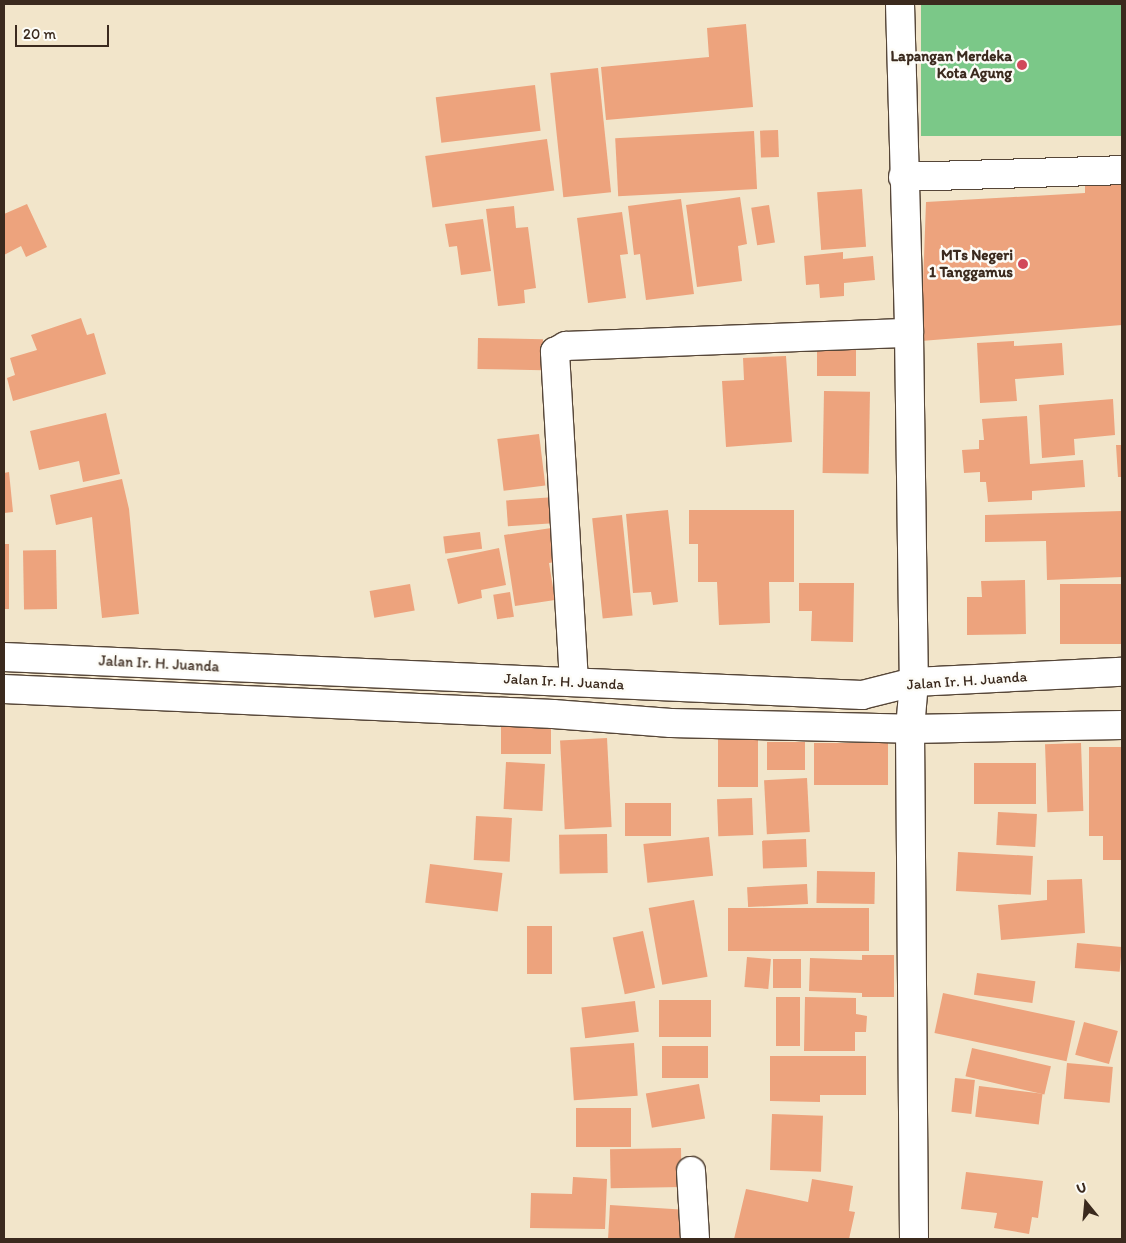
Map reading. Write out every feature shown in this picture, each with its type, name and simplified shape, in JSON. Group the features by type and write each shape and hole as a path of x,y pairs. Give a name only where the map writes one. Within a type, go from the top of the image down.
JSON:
{"main road":[{"path":"900,4 903,177 909,333 914,682 910,729 914,1239"},
{"path":"903,177 1122,170"},
{"path":"574,682 556,352 566,346 909,333"},
{"name":"Jalan Ir. H. Juanda","path":"4,657 862,695 914,682 1122,672"},
{"path":"4,689 553,714 671,723 910,729 1122,725"},
{"path":"692,1171 695,1239"}],"green space":[{"name":"Lapangan Merdeka Kota Agung","path":"921,4 1122,4 1122,136 921,136"}],"building":[{"path":"746,24 753,107 606,120 601,67 709,57 707,28"},
{"path":"598,68 611,192 563,197 550,73"},
{"path":"535,85 541,131 441,143 436,97"},
{"path":"778,130 779,157 761,158 760,131"},
{"path":"754,131 757,189 618,196 615,138"},
{"path":"547,139 554,190 432,208 425,156"},
{"name":"MTs Negeri 1 Tanggamus","path":"1085,177 1122,178 1122,325 921,341 926,202 1085,193"},
{"path":"862,189 866,247 821,250 817,192"},
{"path":"740,197 747,244 738,246 742,281 697,287 686,205"},
{"path":"681,199 694,294 646,300 640,254 634,255 628,206"},
{"path":"27,204 47,247 26,257 21,246 4,255 4,214"},
{"path":"769,205 775,243 757,245 751,208"},
{"path":"514,206 516,228 528,227 536,288 524,290 525,303 498,306 486,209"},
{"path":"622,212 628,254 620,255 626,298 588,303 577,218"},
{"path":"483,219 491,271 461,275 457,246 449,247 445,224"},
{"path":"843,252 843,259 873,256 875,280 844,283 844,296 820,298 819,284 806,285 804,256"},
{"path":"81,318 87,335 94,333 106,374 13,401 7,378 15,375 10,358 37,350 31,335"},
{"path":"478,338 543,339 542,370 477,369"},
{"path":"1014,341 1014,346 1062,343 1064,375 1015,379 1017,401 980,403 977,343"},
{"path":"817,348 856,348 856,376 817,376"},
{"path":"786,356 792,442 726,447 722,381 744,380 743,358"},
{"path":"824,391 870,392 869,474 823,473"},
{"path":"1113,399 1115,435 1074,439 1075,455 1042,458 1039,405"},
{"path":"106,413 120,474 83,482 79,461 39,470 30,431"},
{"path":"1027,416 1030,464 1083,460 1085,487 1032,491 1032,500 988,502 986,482 980,482 980,472 964,473 962,450 979,449 979,440 984,440 982,419"},
{"path":"539,434 545,486 504,491 497,439"},
{"path":"1116,445 1122,445 1122,477 1118,477"},
{"path":"9,472 13,512 4,513 4,473"},
{"path":"122,479 129,509 139,614 102,618 92,517 56,525 50,495"},
{"path":"555,497 557,523 508,526 506,500"},
{"path":"668,510 678,602 653,605 651,592 633,593 626,514"},
{"path":"689,510 794,510 794,582 769,582 770,623 719,625 717,582 698,582 698,544 689,544"},
{"path":"1122,511 1122,577 1047,580 1046,541 985,542 985,515"},
{"path":"622,515 633,615 603,619 592,518"},
{"path":"558,527 561,561 549,563 555,600 515,606 504,535"},
{"path":"480,532 482,549 445,553 443,537"},
{"path":"4,544 9,544 9,609 4,609"},
{"path":"499,548 506,585 481,590 482,598 458,604 447,559"},
{"path":"56,550 57,609 24,610 23,551"},
{"path":"1025,580 1026,634 967,635 967,597 982,597 981,581"},
{"path":"799,583 854,583 853,642 811,641 812,611 799,611"},
{"path":"410,584 415,611 374,618 370,591"},
{"path":"1060,584 1122,584 1122,644 1060,644"},
{"path":"510,592 514,617 497,619 493,595"},
{"path":"501,722 551,722 551,754 501,754"},
{"path":"718,734 758,734 758,787 718,787"},
{"path":"607,738 612,827 565,829 560,740"},
{"path":"767,742 805,742 805,770 767,770"},
{"path":"814,743 888,743 888,785 814,785"},
{"path":"1081,743 1083,811 1047,812 1045,744"},
{"path":"1089,747 1122,747 1122,860 1103,860 1103,836 1089,836"},
{"path":"506,762 545,764 542,811 504,809"},
{"path":"974,763 1036,763 1036,804 974,804"},
{"path":"807,778 810,832 767,834 764,780"},
{"path":"752,798 753,835 718,836 717,799"},
{"path":"625,803 671,803 671,836 625,836"},
{"path":"998,812 1037,814 1035,847 996,845"},
{"path":"476,816 512,818 510,862 474,860"},
{"path":"607,834 608,873 560,874 559,835"},
{"path":"709,837 713,876 647,883 643,844"},
{"path":"806,839 807,867 763,869 762,841"},
{"path":"958,852 1033,856 1031,895 956,891"},
{"path":"430,864 502,873 498,912 425,903"},
{"path":"817,871 875,872 874,904 816,903"},
{"path":"1082,879 1085,933 1001,940 998,905 1047,900 1047,880"},
{"path":"807,884 808,904 748,907 747,887"},
{"path":"694,900 708,977 662,985 649,908"},
{"path":"728,908 869,908 869,951 728,951"},
{"path":"527,926 552,926 552,974 527,974"},
{"path":"643,931 655,988 625,994 613,937"},
{"path":"1077,943 1122,947 1120,972 1075,968"},
{"path":"862,955 894,955 894,997 862,997 862,993 809,991 810,958 862,960"},
{"path":"747,957 771,959 768,989 744,987"},
{"path":"773,959 801,959 801,988 773,988"},
{"path":"977,973 1035,981 1032,1003 974,995"},
{"path":"943,993 1075,1021 1067,1061 934,1033"},
{"path":"776,997 800,997 800,1046 776,1046"},
{"path":"805,997 856,998 856,1014 867,1016 866,1032 855,1032 855,1051 804,1051"},
{"path":"659,1000 711,1000 711,1037 659,1037"},
{"path":"635,1001 639,1032 585,1038 581,1008"},
{"path":"1084,1022 1118,1031 1109,1064 1075,1055"},
{"path":"634,1043 638,1096 574,1100 570,1047"},
{"path":"662,1046 708,1046 708,1078 662,1078"},
{"path":"972,1048 1051,1066 1044,1094 965,1076"},
{"path":"770,1056 866,1056 866,1095 820,1095 820,1102 770,1101"},
{"path":"1067,1063 1113,1067 1110,1103 1064,1099"},
{"path":"955,1078 975,1080 971,1114 951,1112"},
{"path":"699,1084 705,1118 652,1128 646,1093"},
{"path":"979,1086 1043,1094 1039,1125 975,1117"},
{"path":"576,1108 631,1108 631,1147 576,1147"},
{"path":"772,1114 823,1116 821,1172 770,1170"},
{"path":"681,1148 682,1187 611,1188 610,1149"},
{"path":"966,1172 1043,1181 1038,1218 1032,1217 1029,1234 994,1228 997,1213 961,1209"},
{"path":"573,1177 607,1179 605,1229 530,1228 531,1193 572,1194"},
{"path":"812,1179 853,1186 849,1211 855,1212 849,1239 734,1239 746,1189 808,1202"},
{"path":"610,1205 688,1210 686,1239 608,1239"}],"place":[{"name":"Lapangan Merdeka Kota Agung","path":"1022,65"},
{"name":"MTs Negeri 1 Tanggamus","path":"1023,264"}]}
